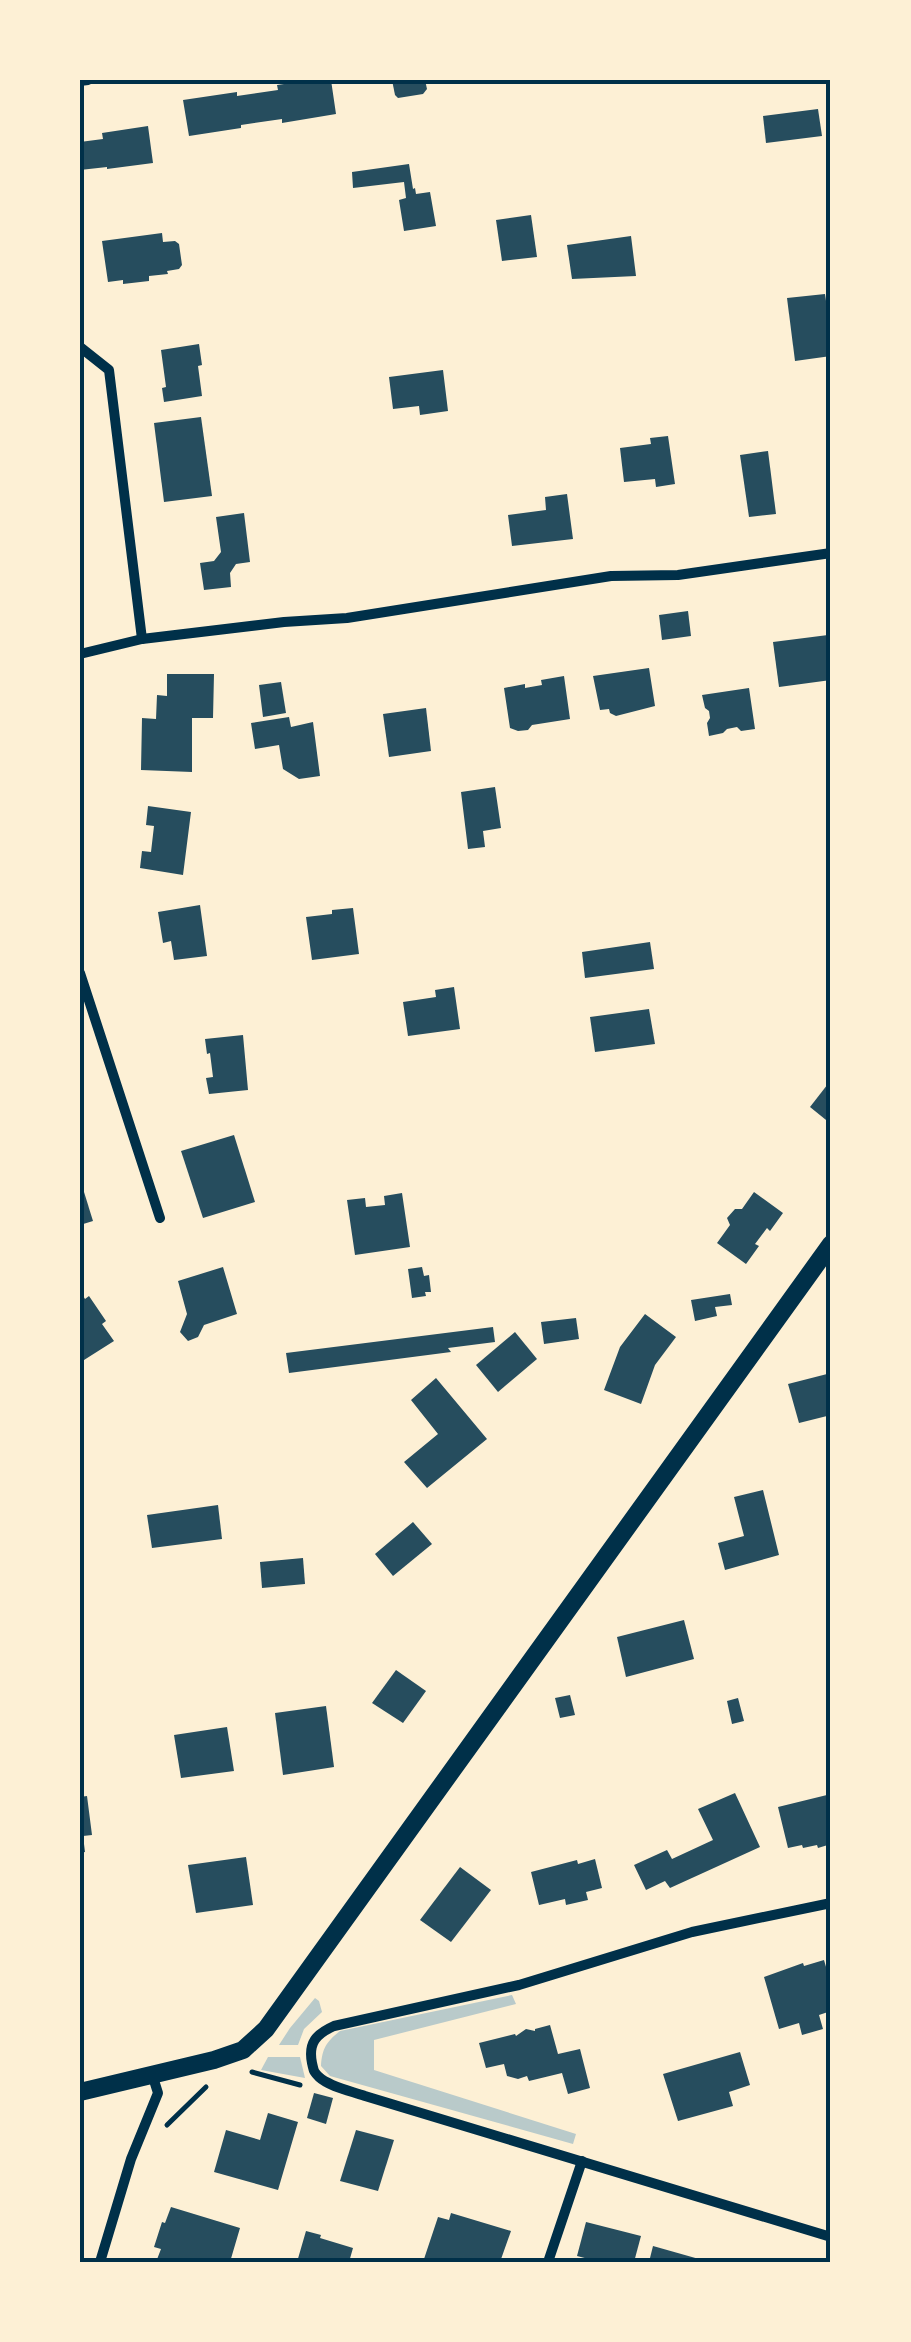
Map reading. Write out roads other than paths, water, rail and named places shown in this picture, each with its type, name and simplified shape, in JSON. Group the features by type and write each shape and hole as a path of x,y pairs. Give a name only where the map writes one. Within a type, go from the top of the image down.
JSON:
{"street":[{"path":"80,81 88,80"},
{"path":"80,347 109,370 142,639"},
{"path":"80,654 142,639 347,618 611,576 678,575 831,553"},
{"path":"80,973 160,1218"},
{"path":"80,2092 243,2050 266,2028 831,1244"},
{"path":"831,1902 692,1932 519,1985 334,2026 320,2032 310,2051 314,2071 322,2080 831,2237"},
{"path":"100,2262 158,2093 152,2074"},
{"path":"548,2262 582,2161"}]}
